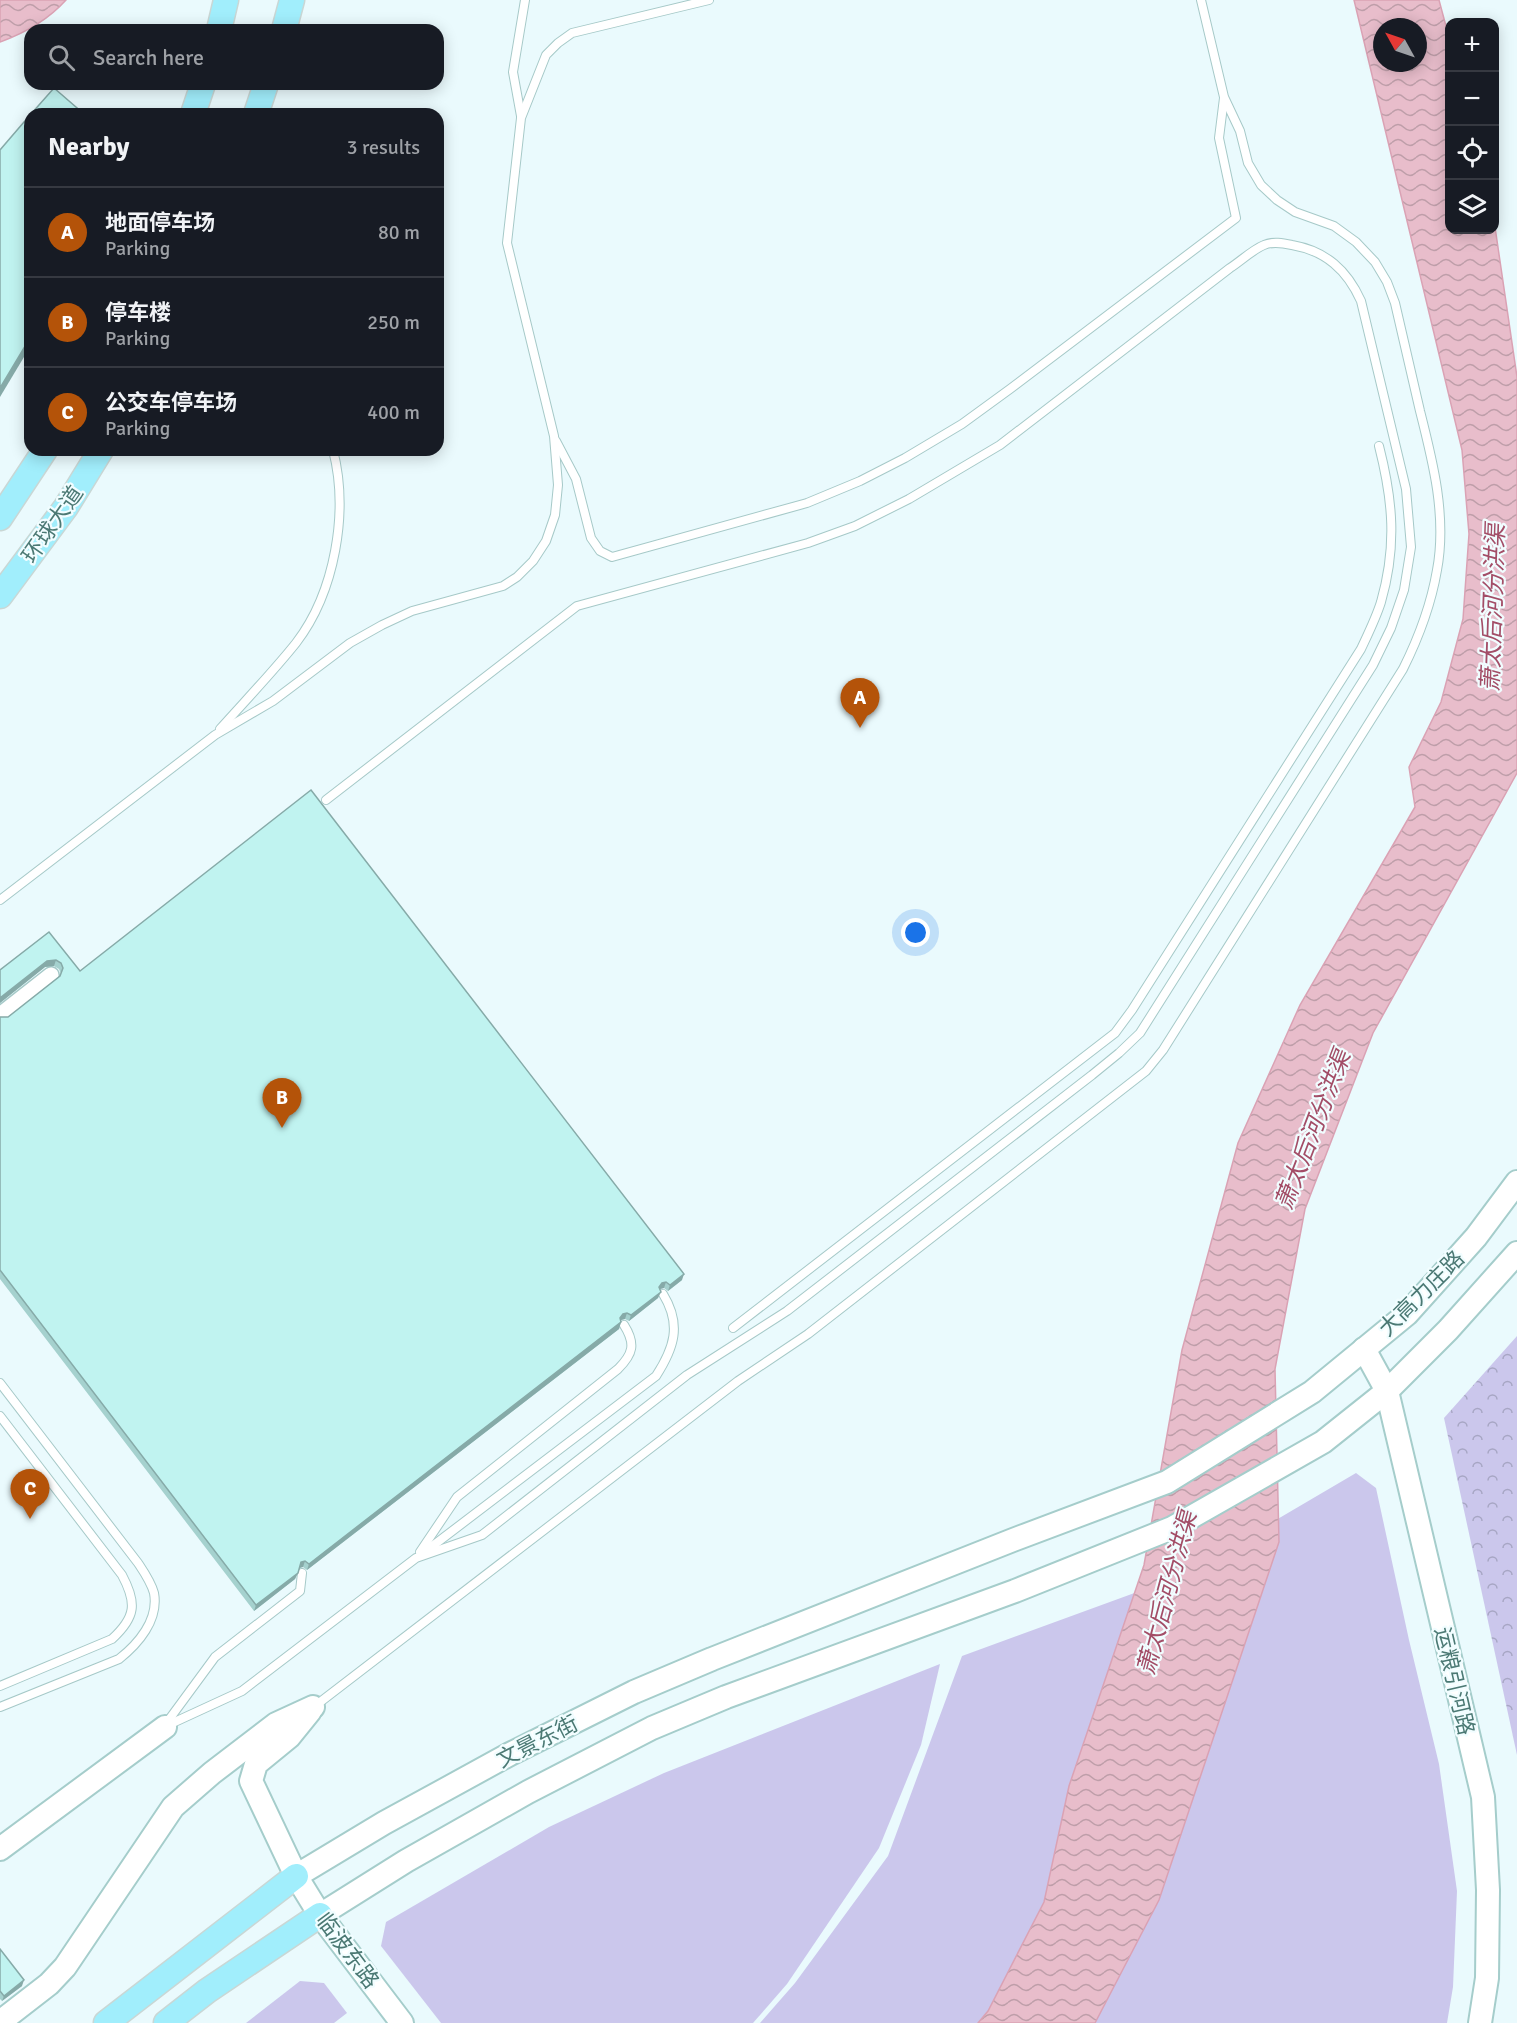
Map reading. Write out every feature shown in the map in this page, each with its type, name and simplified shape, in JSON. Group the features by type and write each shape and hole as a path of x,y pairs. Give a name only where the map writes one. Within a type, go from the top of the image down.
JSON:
{"main road":[{"path":"220,24 226,0"},
{"path":"286,24 292,0"},
{"path":"195,108 201,90"},
{"path":"258,108 264,90"},
{"name":"环球大道","path":"0,519 41,456"},
{"name":"环球大道","path":"0,596 66,507 97,456"},
{"name":"大高力庄路","path":"1013,1540 1167,1482 1312,1392 1407,1314 1476,1237 1517,1182"},
{"name":"大高力庄路","path":"1323,1442 1387,1391 1448,1330 1517,1253"},
{"name":"运粮引河路","path":"1364,1349 1387,1391 1483,1797 1488,1890 1487,1977 1480,2023"},
{"name":"文景东街","path":"166,2023 207,1990 406,1861 528,1792 652,1728 726,1697 1016,1591 1172,1528 1323,1442"},
{"name":"文景东街","path":"106,2023 296,1876 384,1823 489,1766 634,1692 1013,1540"},
{"path":"0,2022 49,1984 65,1967 173,1808 212,1773 276,1724 313,1707"},
{"name":"临波东路","path":"313,1707 289,1737 256,1764 251,1781 296,1876 321,1915 402,2023"},
{"path":"0,1849 165,1727"}],"street":[{"path":"0,1015 51,975"}],"lane":[{"path":"521,118 513,72 525,0"},
{"path":"0,900 215,735 273,701 350,643 412,611 503,586 517,577 533,561 546,541 555,515 558,485 554,436 507,243 521,118 546,55 573,33 709,0"},
{"path":"313,1707 738,1381 808,1334 1146,1071 1163,1050 1403,669 1417,642 1428,609 1438,568 1440,528 1433,468 1395,303 1387,282 1375,262 1356,242 1334,226 1295,212 1276,200 1261,185 1248,163 1240,131 1224,96 1201,0"},
{"path":"554,436 576,479 591,538 600,551 612,557 807,503 860,481 905,458 970,418 1236,218 1219,138 1224,96"},
{"path":"326,800 577,606 808,543 855,526 962,469 1000,445 1230,268 1265,244 1279,243 1305,248 1333,263 1353,283 1364,312 1406,489 1411,547 1404,590 1391,627 1372,665 1140,1033 1092,1075 787,1311 687,1376 482,1535 416,1558"},
{"path":"733,1328 1115,1033 1132,1010 1361,649 1380,604 1389,563 1392,513 1388,480 1379,446"},
{"path":"215,735 297,641 318,605 333,564 339,524 337,466 334,456"},
{"path":"165,1727 242,1691 656,1376 667,1359 674,1340 675,1324 672,1308 663,1294"},
{"path":"416,1558 457,1497 629,1358 632,1345 629,1332 624,1324"},
{"path":"0,1383 138,1563 149,1580 154,1595 150,1622 143,1636 119,1659 0,1707"},
{"path":"0,1416 122,1575 131,1591 133,1604 130,1617 123,1629 112,1639 0,1686"},
{"path":"165,1727 215,1657 300,1590 302,1573"}],"green space":[{"path":"1517,1336 1517,1755 1444,1418"},
{"path":"1356,1473 1376,1488 1439,1764 1457,1891 1453,1987 1447,2023 760,2023 795,1983 888,1856 962,1656 1181,1576"},
{"path":"940,1664 921,1745 879,1848 787,1984 753,2023 441,2023 381,1946 386,1922 549,1827 664,1773"},
{"path":"300,1981 324,1983 347,2013 334,2023 246,2023"}],"water":[{"path":"0,0 66,0 37,24 24,24 24,31 0,42"},
{"name":"萧太后河分洪渠","path":"1354,0 1439,0 1445,22 1445,234 1496,234 1517,377 1517,773 1373,1033 1305,1209 1275,1369 1279,1542 1159,1900 1095,2023 978,2023 988,2011 1044,1902 1069,1786 1144,1565 1182,1350 1238,1143 1300,1005 1415,807 1409,767 1441,702 1463,619 1469,534 1462,450"}],"building":[{"path":"52,90 56,90 77,108 36,108"},
{"path":"24,122 24,348 0,388 0,150"},
{"path":"311,790 684,1274 670,1285 666,1282 662,1283 659,1287 661,1292 631,1315 623,1314 620,1318 621,1322 309,1564 305,1561 301,1562 298,1573 256,1605 0,1270 0,1017 8,1017 60,976 63,968 56,960 47,961 0,998 0,970 49,932 80,971"},
{"path":"0,1949 24,1980 4,1996 0,1991"}],"place":[{"name":"地面停车场","path":"860,728"},
{"name":"停车楼","path":"282,1128"},
{"name":"公交车停车场","path":"30,1519"}]}
